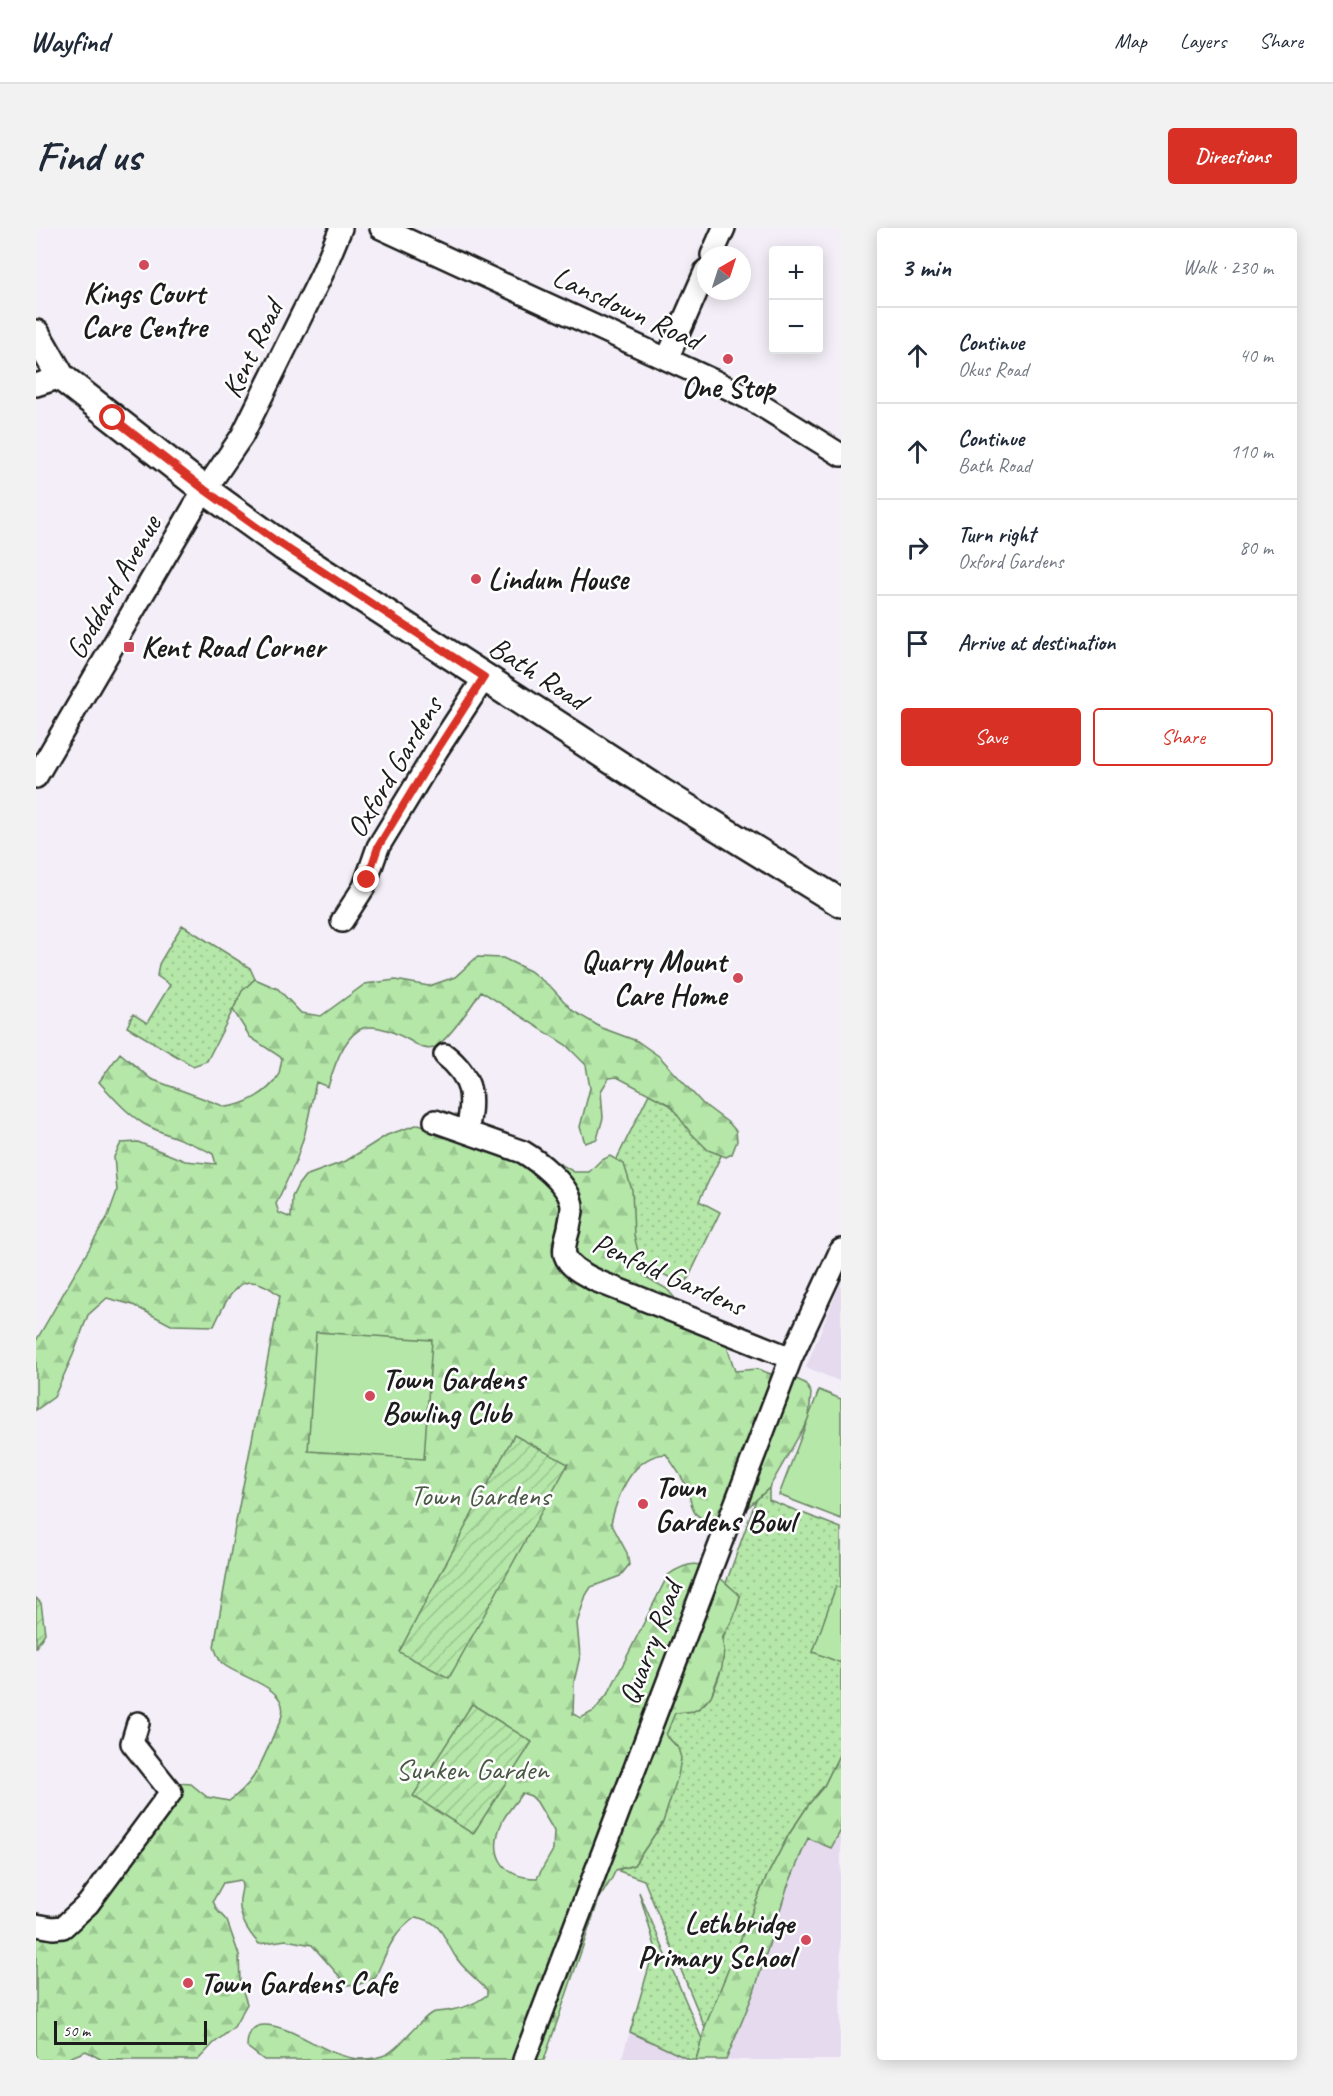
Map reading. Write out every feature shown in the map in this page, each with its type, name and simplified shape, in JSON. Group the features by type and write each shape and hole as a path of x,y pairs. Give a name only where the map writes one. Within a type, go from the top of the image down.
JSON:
{"main road":[{"path":"36,334 48,381"},
{"name":"Bath Road","path":"48,381 307,562 662,792 841,903"}],"street":[{"name":"Kent Road","path":"205,490 242,436 322,274 341,228"},
{"name":"Lansdown Road","path":"381,228 754,401 841,455"},
{"path":"716,246 724,228"},
{"path":"667,359 697,291"},
{"name":"Goddard Avenue","path":"36,777 205,490"},
{"name":"Oxford Gardens","path":"342,921 364,887 378,847 484,677"},
{"path":"445,1055 463,1072 468,1081 471,1096 467,1132"},
{"name":"Penfold Gardens","path":"435,1121 523,1152 535,1159 562,1186 571,1199 572,1209 564,1249 565,1257 571,1265 597,1281 791,1358"},
{"name":"Quarry Road","path":"524,2060 791,1358 841,1250"},
{"path":"36,1924 53,1928 63,1927 88,1904 171,1792 132,1743 138,1723"}],"shaded area":[{"path":"841,1282 841,1382 806,1367"},
{"name":"Lethbridge Primary School","path":"841,1830 840,2060 726,2060 754,1992 787,1888 808,1838 831,1847"},
{"name":"Lethbridge Primary School","path":"630,2032 690,2060 621,2060"}],"green space":[{"path":"182,925 250,968 255,979 242,992 207,1061 193,1066 127,1027 133,1014 147,1023 170,985 157,976 159,964"},
{"name":"Town Gardens","path":"477,957 503,958 530,971 552,988 573,1011 602,1028 637,1041 660,1057 702,1103 736,1131 737,1141 732,1154 726,1157 708,1150 690,1132 670,1105 617,1077 609,1078 601,1091 603,1118 597,1139 585,1143 580,1127 590,1088 586,1065 566,1045 481,991 452,1031 433,1048 423,1048 392,1032 374,1027 363,1028 350,1038 340,1053 328,1087 316,1082 305,1133 296,1161 276,1204 279,1213 291,1218 292,1197 305,1176 346,1161 387,1135 419,1124 515,1162 557,1162 574,1172 589,1172 600,1161 610,1156 624,1164 632,1190 634,1235 644,1276 667,1289 679,1303 724,1337 735,1371 757,1369 771,1374 790,1376 805,1383 811,1393 809,1418 769,1488 745,1510 719,1525 695,1514 684,1482 666,1454 654,1456 636,1469 628,1478 618,1500 611,1523 627,1553 629,1565 620,1576 591,1587 586,1595 577,1623 580,1656 574,1682 573,1714 581,1718 594,1711 609,1692 668,1575 685,1566 699,1565 711,1571 740,1596 734,1617 722,1638 724,1651 722,1667 711,1696 694,1711 675,1713 666,1735 678,1748 681,1758 678,1776 663,1822 634,1865 616,1870 599,1899 544,2060 264,2060 247,2047 251,2032 260,2025 275,2026 286,2030 346,2057 371,2059 395,2049 431,2014 473,2004 487,1995 487,1990 460,1963 438,1927 425,1919 416,1917 395,1937 375,1978 360,1984 347,1985 312,1945 286,1940 259,1944 242,1918 240,1880 223,1883 213,1901 217,1910 227,1921 239,1955 240,1982 247,2004 234,2027 198,2060 102,2060 86,2051 64,2060 36,2060 36,1915 43,1917 70,1913 151,1809 178,1783 191,1784 207,1797 229,1801 244,1788 259,1767 282,1715 282,1705 271,1690 223,1664 214,1647 280,1296 256,1282 247,1282 232,1293 214,1326 171,1325 133,1305 107,1298 88,1315 54,1397 36,1410 36,1341 108,1216 117,1191 114,1157 121,1143 138,1142 185,1161 216,1164 213,1154 137,1120 99,1082 120,1053 151,1079 226,1107 241,1104 262,1093 274,1082 279,1074 282,1058 250,1037 233,1010 242,991 255,979 278,989 301,1013 321,1016 365,984 395,980 429,986 455,977","holes":["522,1793 531,1796 554,1831 553,1850 537,1878 524,1877 506,1868 497,1852 503,1820"]},
{"path":"649,1094 731,1135 699,1201 720,1212 685,1285 580,1233"},
{"name":"Town Gardens Bowling Club","path":"316,1332 432,1340 424,1459 308,1451"},
{"path":"819,1390 841,1399 841,1519 779,1495"},
{"path":"514,1435 568,1464 449,1678 399,1652"},
{"path":"769,1488 769,1500 841,1528 841,1751 824,1786 788,1836 765,1880 705,2028 644,1880 619,1871 634,1865 663,1822 678,1748 666,1735 674,1713 700,1708 715,1687 722,1661 724,1636 740,1596 726,1583 756,1500"},
{"path":"836,1586 841,1588 841,1663 813,1652"},
{"path":"36,1598 41,1603 45,1633 36,1647"},
{"name":"Sunken Garden","path":"472,1704 532,1742 473,1834 413,1796"},
{"path":"841,1751 841,1830 831,1848 808,1838 787,1888 754,1992 726,2060 696,2060 706,2024 765,1880 788,1836 824,1786"},
{"path":"639,1892 702,2039 696,2060 690,2060 630,2032 655,1946"}],"place":[{"name":"Kings Court Care Centre","path":"144,265"},
{"name":"One Stop","path":"728,359"},
{"name":"Lindum House","path":"476,579"},
{"name":"Kent Road Corner","path":"129,647"},
{"name":"Quarry Mount Care Home","path":"738,978"},
{"name":"Town Gardens Bowling Club","path":"370,1396"},
{"name":"Town Gardens Bowl","path":"643,1504"},
{"name":"Lethbridge Primary School","path":"806,1940"},
{"name":"Town Gardens Cafe","path":"188,1983"}],"route":[{"path":"113,418 205,490 276,541 484,677 375,852 367,880"}]}
